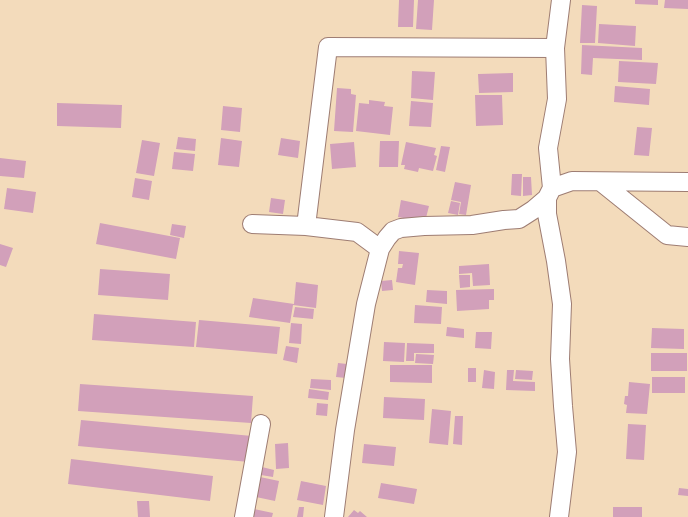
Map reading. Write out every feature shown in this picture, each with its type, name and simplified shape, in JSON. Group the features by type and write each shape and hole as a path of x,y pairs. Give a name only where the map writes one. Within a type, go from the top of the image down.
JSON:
{"street":[{"path":"559,517 567,452 560,359 562,304 547,214 550,193 548,148 557,99 555,48 561,0"},
{"path":"306,226 328,47 555,48"},
{"path":"334,517 366,304 380,249 393,231 401,228 472,225 519,219 533,210 550,193 572,181 688,182"},
{"path":"601,182 667,235 688,237"},
{"path":"252,224 306,226 357,232 380,249"},
{"path":"244,517 260,424"}],"building":[{"path":"399,0 414,0 413,27 398,27"},
{"path":"418,0 434,0 432,30 416,29"},
{"path":"635,0 658,0 658,5 635,4"},
{"path":"665,0 688,0 688,9 664,8"},
{"path":"582,5 597,6 595,43 580,43"},
{"path":"599,24 636,26 635,46 598,43"},
{"path":"582,45 642,48 642,60 593,58 592,75 581,74"},
{"path":"619,61 658,63 656,84 618,82"},
{"path":"412,71 435,72 433,100 411,98"},
{"path":"513,73 513,92 479,93 478,74"},
{"path":"615,86 650,89 649,105 614,102"},
{"path":"337,88 351,89 351,94 356,95 353,132 334,131"},
{"path":"475,95 502,95 503,125 476,126"},
{"path":"369,100 385,102 384,106 393,107 390,135 356,131 359,103 369,104"},
{"path":"411,101 433,103 431,127 409,126"},
{"path":"57,103 122,105 121,128 57,126"},
{"path":"223,106 242,108 240,132 221,130"},
{"path":"637,127 652,128 649,156 634,155"},
{"path":"178,137 196,139 195,151 176,149"},
{"path":"221,138 242,141 239,167 218,165"},
{"path":"281,138 300,141 298,158 278,155"},
{"path":"142,140 160,143 154,176 136,173"},
{"path":"380,141 399,141 398,167 379,167"},
{"path":"354,142 356,167 332,169 330,144"},
{"path":"406,142 436,148 434,155 437,156 433,171 419,168 418,172 404,169 405,165 401,165"},
{"path":"441,146 450,147 445,172 436,170"},
{"path":"174,152 195,154 193,171 172,169"},
{"path":"0,158 26,161 24,178 0,176"},
{"path":"512,174 522,174 521,196 511,195"},
{"path":"523,177 531,177 532,195 523,196"},
{"path":"135,178 152,181 149,200 132,197"},
{"path":"455,182 471,185 466,215 459,214 461,202 451,200"},
{"path":"7,188 36,192 33,213 4,209"},
{"path":"271,198 285,200 283,214 269,212"},
{"path":"401,200 429,206 425,222 398,217"},
{"path":"451,201 460,203 458,215 448,213"},
{"path":"100,223 180,238 176,259 96,244"},
{"path":"172,224 186,226 184,238 170,235"},
{"path":"0,244 13,248 6,267 0,265"},
{"path":"399,251 419,253 415,285 396,282 398,268 402,268 403,264 398,264"},
{"path":"489,264 490,285 473,286 472,273 459,274 459,266"},
{"path":"100,269 170,274 168,300 98,295"},
{"path":"459,275 470,275 470,287 460,288"},
{"path":"392,280 393,290 382,291 381,281"},
{"path":"296,282 318,285 316,308 293,305 290,323 249,317 253,298 294,304"},
{"path":"494,289 494,300 489,300 489,309 457,311 456,290"},
{"path":"427,290 447,291 447,304 426,302"},
{"path":"415,305 442,307 441,324 414,323"},
{"path":"295,307 314,309 313,319 293,317"},
{"path":"94,314 196,322 194,347 92,340"},
{"path":"199,320 280,327 277,354 196,347"},
{"path":"291,323 302,324 301,344 289,343"},
{"path":"447,327 464,329 464,338 446,336"},
{"path":"652,328 684,329 684,349 651,348"},
{"path":"476,332 492,332 491,349 475,348"},
{"path":"384,342 405,343 404,362 383,361"},
{"path":"407,343 434,344 434,353 414,353 414,361 406,361"},
{"path":"286,346 299,348 297,363 283,360"},
{"path":"651,353 687,353 687,371 651,371"},
{"path":"416,354 434,355 433,364 415,363"},
{"path":"338,363 347,364 346,378 336,377"},
{"path":"390,365 432,365 432,383 390,382"},
{"path":"468,368 476,368 476,382 468,382"},
{"path":"484,370 495,372 494,389 482,388"},
{"path":"507,370 514,370 513,381 535,382 535,391 506,390"},
{"path":"516,370 533,371 532,380 515,379"},
{"path":"652,377 685,377 685,393 652,393"},
{"path":"311,379 331,380 331,390 310,388"},
{"path":"629,382 650,384 647,414 626,413 627,405 624,404 625,396 628,396"},
{"path":"80,384 253,396 251,423 78,411"},
{"path":"309,389 329,392 328,400 308,398"},
{"path":"384,397 425,399 424,420 383,418"},
{"path":"317,403 328,404 327,416 316,415"},
{"path":"432,409 451,411 448,445 429,443"},
{"path":"455,416 463,416 462,445 453,444"},
{"path":"81,420 252,436 249,462 78,446"},
{"path":"628,424 646,425 644,460 626,459"},
{"path":"288,443 289,468 276,469 275,444"},
{"path":"364,444 396,447 394,466 362,463"},
{"path":"71,459 213,476 210,501 68,484"},
{"path":"262,467 274,470 273,477 261,475"},
{"path":"260,477 279,481 275,501 256,497"},
{"path":"301,481 326,486 323,505 297,500"},
{"path":"381,483 417,489 414,504 378,498"},
{"path":"679,488 688,489 688,496 678,495"},
{"path":"137,501 149,501 150,517 138,517"},
{"path":"299,507 304,507 303,517 297,517"},
{"path":"613,507 642,507 642,517 613,517"},
{"path":"254,509 273,513 272,517 252,517"},
{"path":"354,510 358,513 360,511 367,517 348,517"}]}
